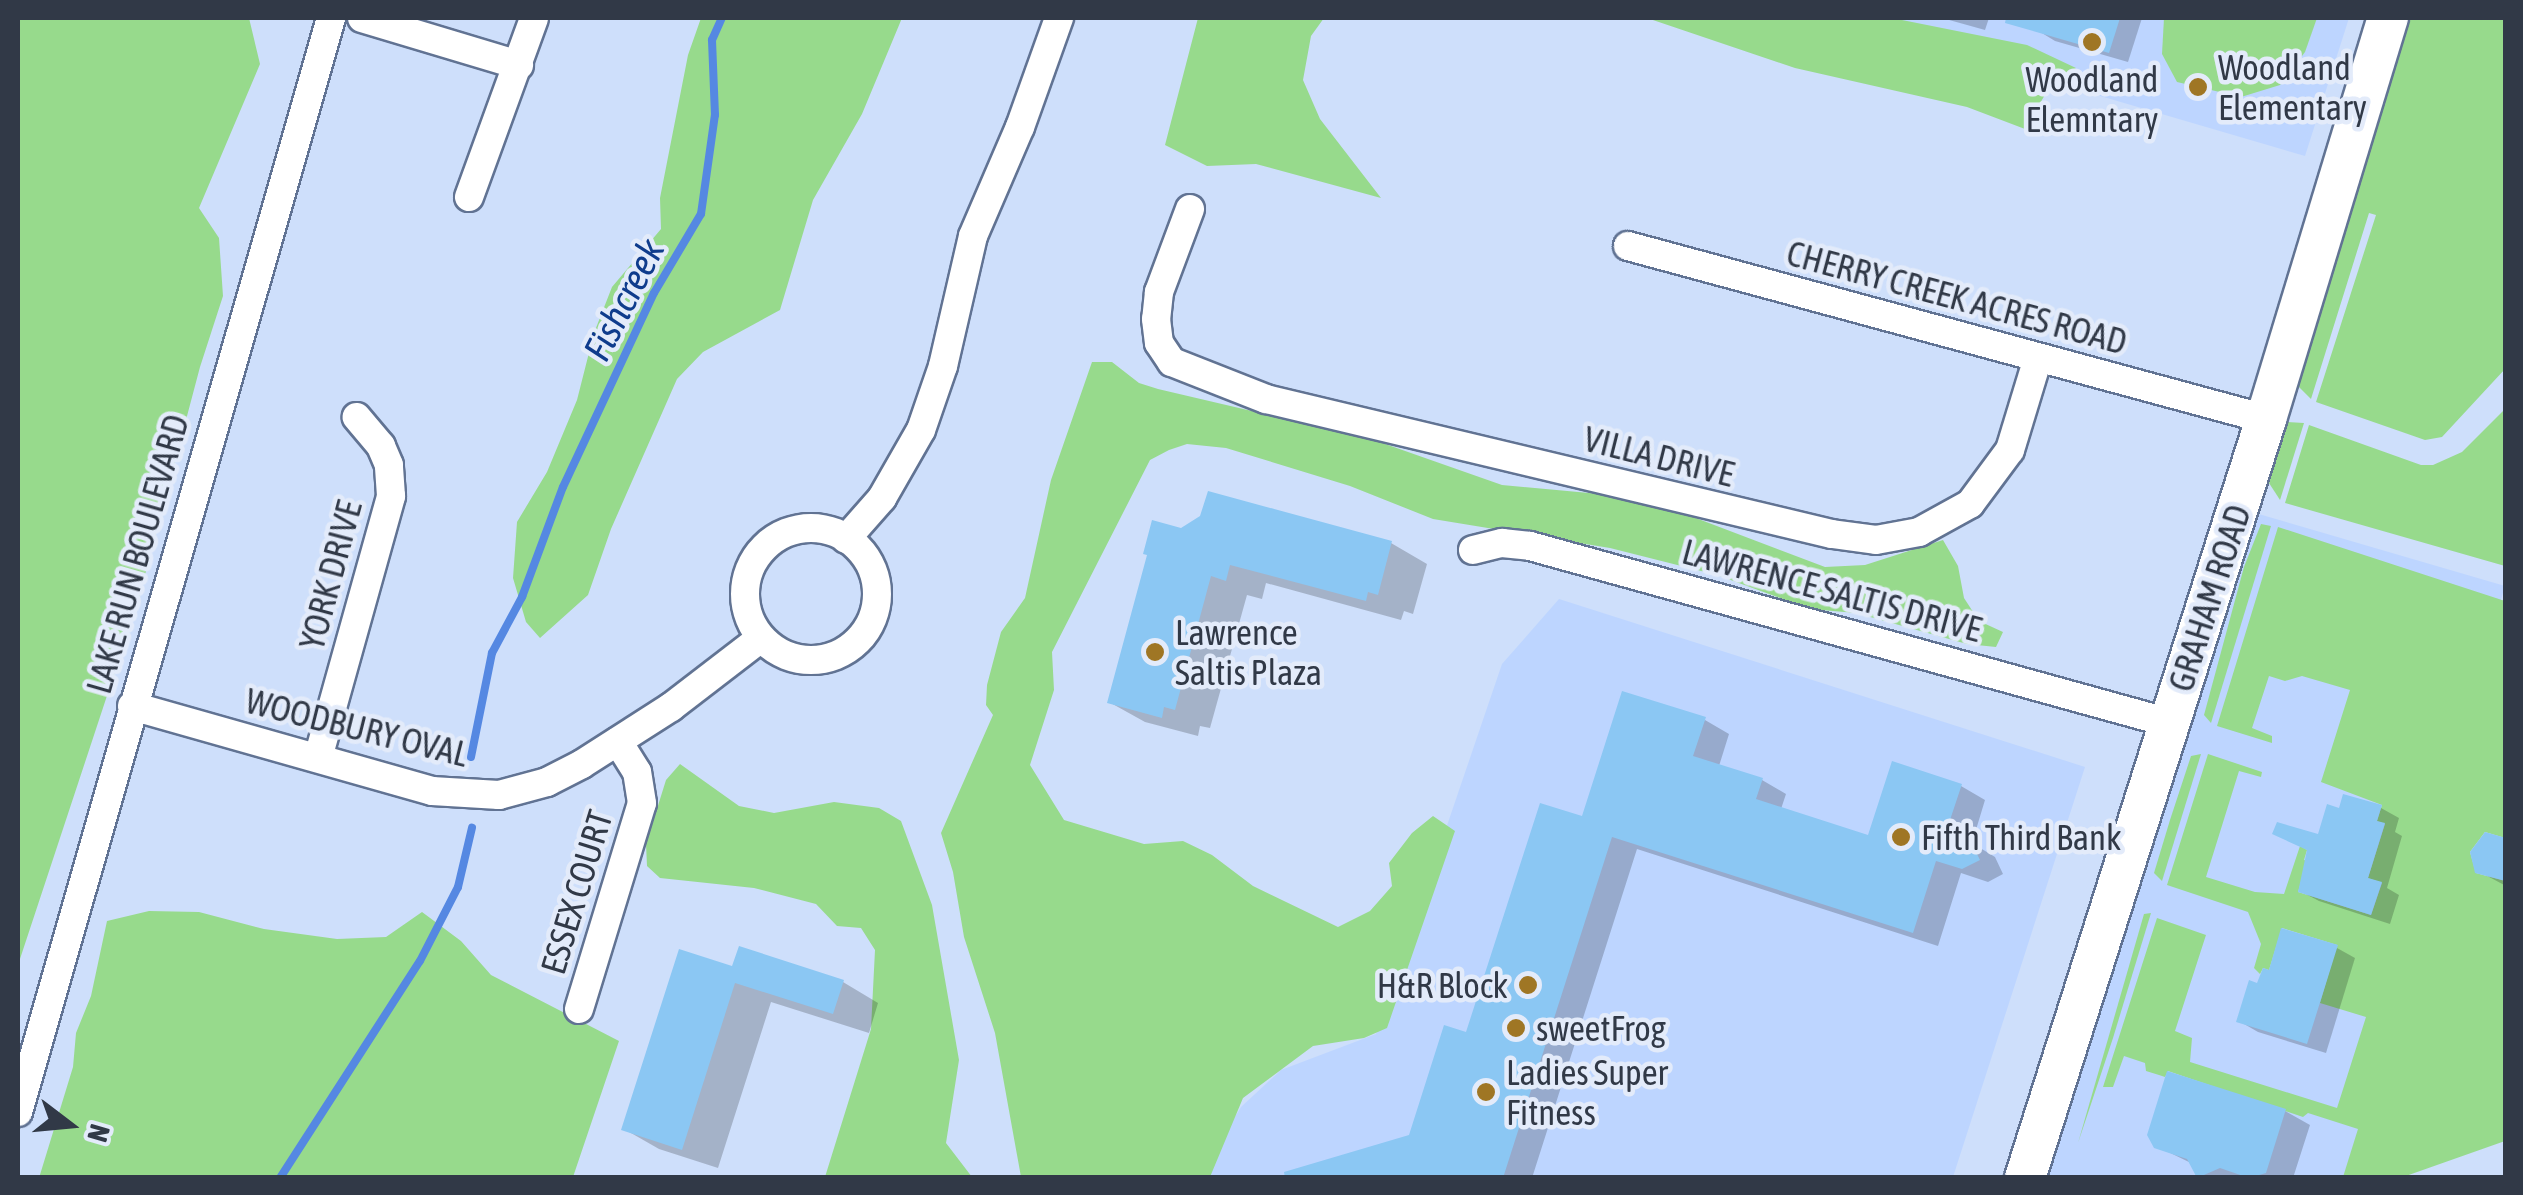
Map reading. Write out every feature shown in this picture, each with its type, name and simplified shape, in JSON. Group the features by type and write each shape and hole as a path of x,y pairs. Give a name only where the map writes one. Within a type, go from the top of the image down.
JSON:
{"main road":[{"name":"GRAHAM ROAD","path":"2025,1178 2266,419 2388,18"}],"street":[{"name":"LAKE RUN BOULEVARD","path":"18,1112 331,18"},
{"path":"362,18 519,65"},
{"path":"469,198 534,18"},
{"path":"846,539 882,498 921,430 944,366 973,236 1060,18"},
{"name":"VILLA DRIVE","path":"1190,209 1157,305 1159,343 1172,362 1266,399 1770,523 1876,540 1943,522 1984,489 2010,450 2038,358"},
{"name":"CHERRY CREEK ACRES ROAD","path":"1628,246 2266,419"},
{"name":"YORK DRIVE","path":"318,758 390,496 388,465 381,446 358,417"},
{"path":"795,528 825,528 846,539 873,570 877,585 875,616 859,642 832,657 784,654 761,638 745,603 748,574 762,549 795,528"},
{"name":"LAWRENCE SALTIS DRIVE","path":"1472,550 1502,543 1530,546 2170,723"},
{"name":"WOODBURY OVAL","path":"132,706 432,791 498,795 548,782 618,742 761,638"},
{"name":"ESSEX COURT","path":"579,1009 642,803 637,772 618,742"}],"shaded area":[{"name":"Woodland Elementary","path":"1834,18 2349,18 2305,156"},
{"path":"2238,508 2505,586 2354,1090 2373,1177 2025,1178"},
{"path":"1559,599 2085,767 1953,1177 1198,1178 1241,1107 1281,1070 1376,1034 1502,664"}],"green space":[{"path":"18,18 249,18 260,64 199,208 219,238 223,296 200,367 137,605 18,965"},
{"path":"701,18 902,18 862,114 813,200 780,310 703,352 677,379 611,529 588,595 540,638 526,622 513,578 517,522 547,472 577,400 594,333 612,287 661,229 660,198 688,55"},
{"path":"1198,18 1324,18 1311,36 1303,80 1320,119 1381,198 1256,164 1207,166 1165,145"},
{"path":"1647,18 1892,18 2027,45 2076,68 2046,93 2025,129 1967,107 1795,68"},
{"path":"2164,18 2317,18 2305,52 2280,85 2241,97 2177,82 2162,54"},
{"path":"2407,18 2505,18 2505,369 2442,437 2425,440 2316,402 2376,215 2369,213 2311,399 2297,385"},
{"path":"1092,362 1112,362 1139,383 1158,389 1371,439 1502,485 1643,498 1825,567 1865,565 1943,540 1958,566 1964,598 1979,621 2003,632 1996,647 1967,644 1856,613 1810,609 1717,575 1610,548 1433,519 1350,486 1226,448 1187,444 1150,460 1052,652 1054,690 1030,765 1064,820 1144,844 1183,841 1212,855 1253,886 1338,927 1370,911 1392,886 1389,863 1412,833 1433,816 1455,831 1387,1028 1364,1038 1313,1046 1243,1098 1210,1177 1021,1177 995,1033 964,937 953,872 941,833 993,715 986,705 987,685 1001,632 1025,598 1051,480"},
{"path":"2505,409 2505,566 2285,503 2309,425 2421,465 2433,465 2462,452"},
{"path":"2287,422 2304,423 2280,500 2269,483"},
{"path":"2261,524 2271,526 2211,723 2204,715 2244,567"},
{"path":"2278,527 2505,601 2505,838 2485,832 2470,852 2476,873 2505,881 2505,1141 2403,1177 2343,1177 2358,1129 2308,1113 2303,1117 2168,1071 2165,1077 2146,1071 2145,1063 2124,1056 2113,1087 2103,1087 2157,918 2206,935 2175,1031 2192,1038 2190,1062 2337,1108 2366,1017 2320,1003 2337,945 2282,928 2269,970 2263,968 2260,974 2254,968 2261,944 2248,912 2167,885 2208,754 2262,772 2261,777 2239,771 2206,877 2255,892 2284,894 2300,846 2307,850 2304,860 2308,861 2298,892 2371,915 2382,883 2368,878 2385,824 2377,821 2382,805 2321,782 2350,690 2302,676 2285,681 2269,676 2252,728 2272,736 2272,743 2217,726"},
{"path":"2201,754 2162,881 2154,873 2170,820 2191,756"},
{"path":"680,764 739,806 774,813 834,802 879,808 901,821 932,905 959,1060 946,1143 972,1177 825,1177 871,1029 875,950 861,928 837,926 816,904 754,888 660,878 647,866 646,844 666,780"},
{"path":"149,911 199,912 264,929 337,939 386,937 422,912 461,941 491,975 619,1041 573,1177 39,1178 73,1067 76,1033 91,996 107,921"},
{"path":"2151,913 2113,1038 2078,1143 2144,914"}],"building":[{"name":"Woodland Elemntary","path":"2006,18 2120,18 2109,53 2005,23"},
{"name":"Lawrence Saltis Plaza","path":"1208,491 1392,541 1378,595 1368,592 1366,601 1230,565 1226,581 1211,576 1175,710 1164,707 1162,718 1107,703 1147,555 1143,554 1152,520 1181,528 1200,516"},
{"path":"1622,691 1706,717 1693,756 1763,778 1756,799 1868,835 1892,761 1962,784 1946,832 1970,840 1980,860 1962,869 1936,861 1913,933 1612,837 1503,1178 1285,1178 1284,1172 1409,1135 1444,1025 1466,1032 1540,803 1582,816"},
{"path":"2343,794 2382,805 2377,821 2385,823 2368,878 2382,882 2371,915 2298,892 2307,850 2272,834 2277,822 2318,834 2327,804 2339,808"},
{"path":"2485,832 2506,838 2506,881 2475,873 2470,852"},
{"path":"2281,928 2338,945 2307,1044 2236,1022 2249,980 2257,983 2263,968 2269,970"},
{"path":"739,946 844,980 833,1014 735,983 682,1150 621,1130 679,949 732,966"},
{"path":"2167,1071 2286,1109 2266,1173 2249,1178 2220,1168 2197,1178 2187,1159 2154,1148 2147,1135"}],"waterway":[{"name":"Fishcreek","path":"471,757 492,653 522,597 563,487 654,293 701,214 715,115 712,40 722,18"},
{"path":"280,1178 420,961 458,887 472,828"}],"place":[{"name":"Woodland Elemntary","path":"2092,42"},
{"name":"Woodland Elementary","path":"2198,87"},
{"name":"Lawrence Saltis Plaza","path":"1155,652"},
{"name":"Fifth Third Bank","path":"1901,837"},
{"name":"H&R Block","path":"1528,985"},
{"name":"sweetFrog","path":"1516,1028"},
{"name":"Ladies Super Fitness","path":"1486,1092"}]}
